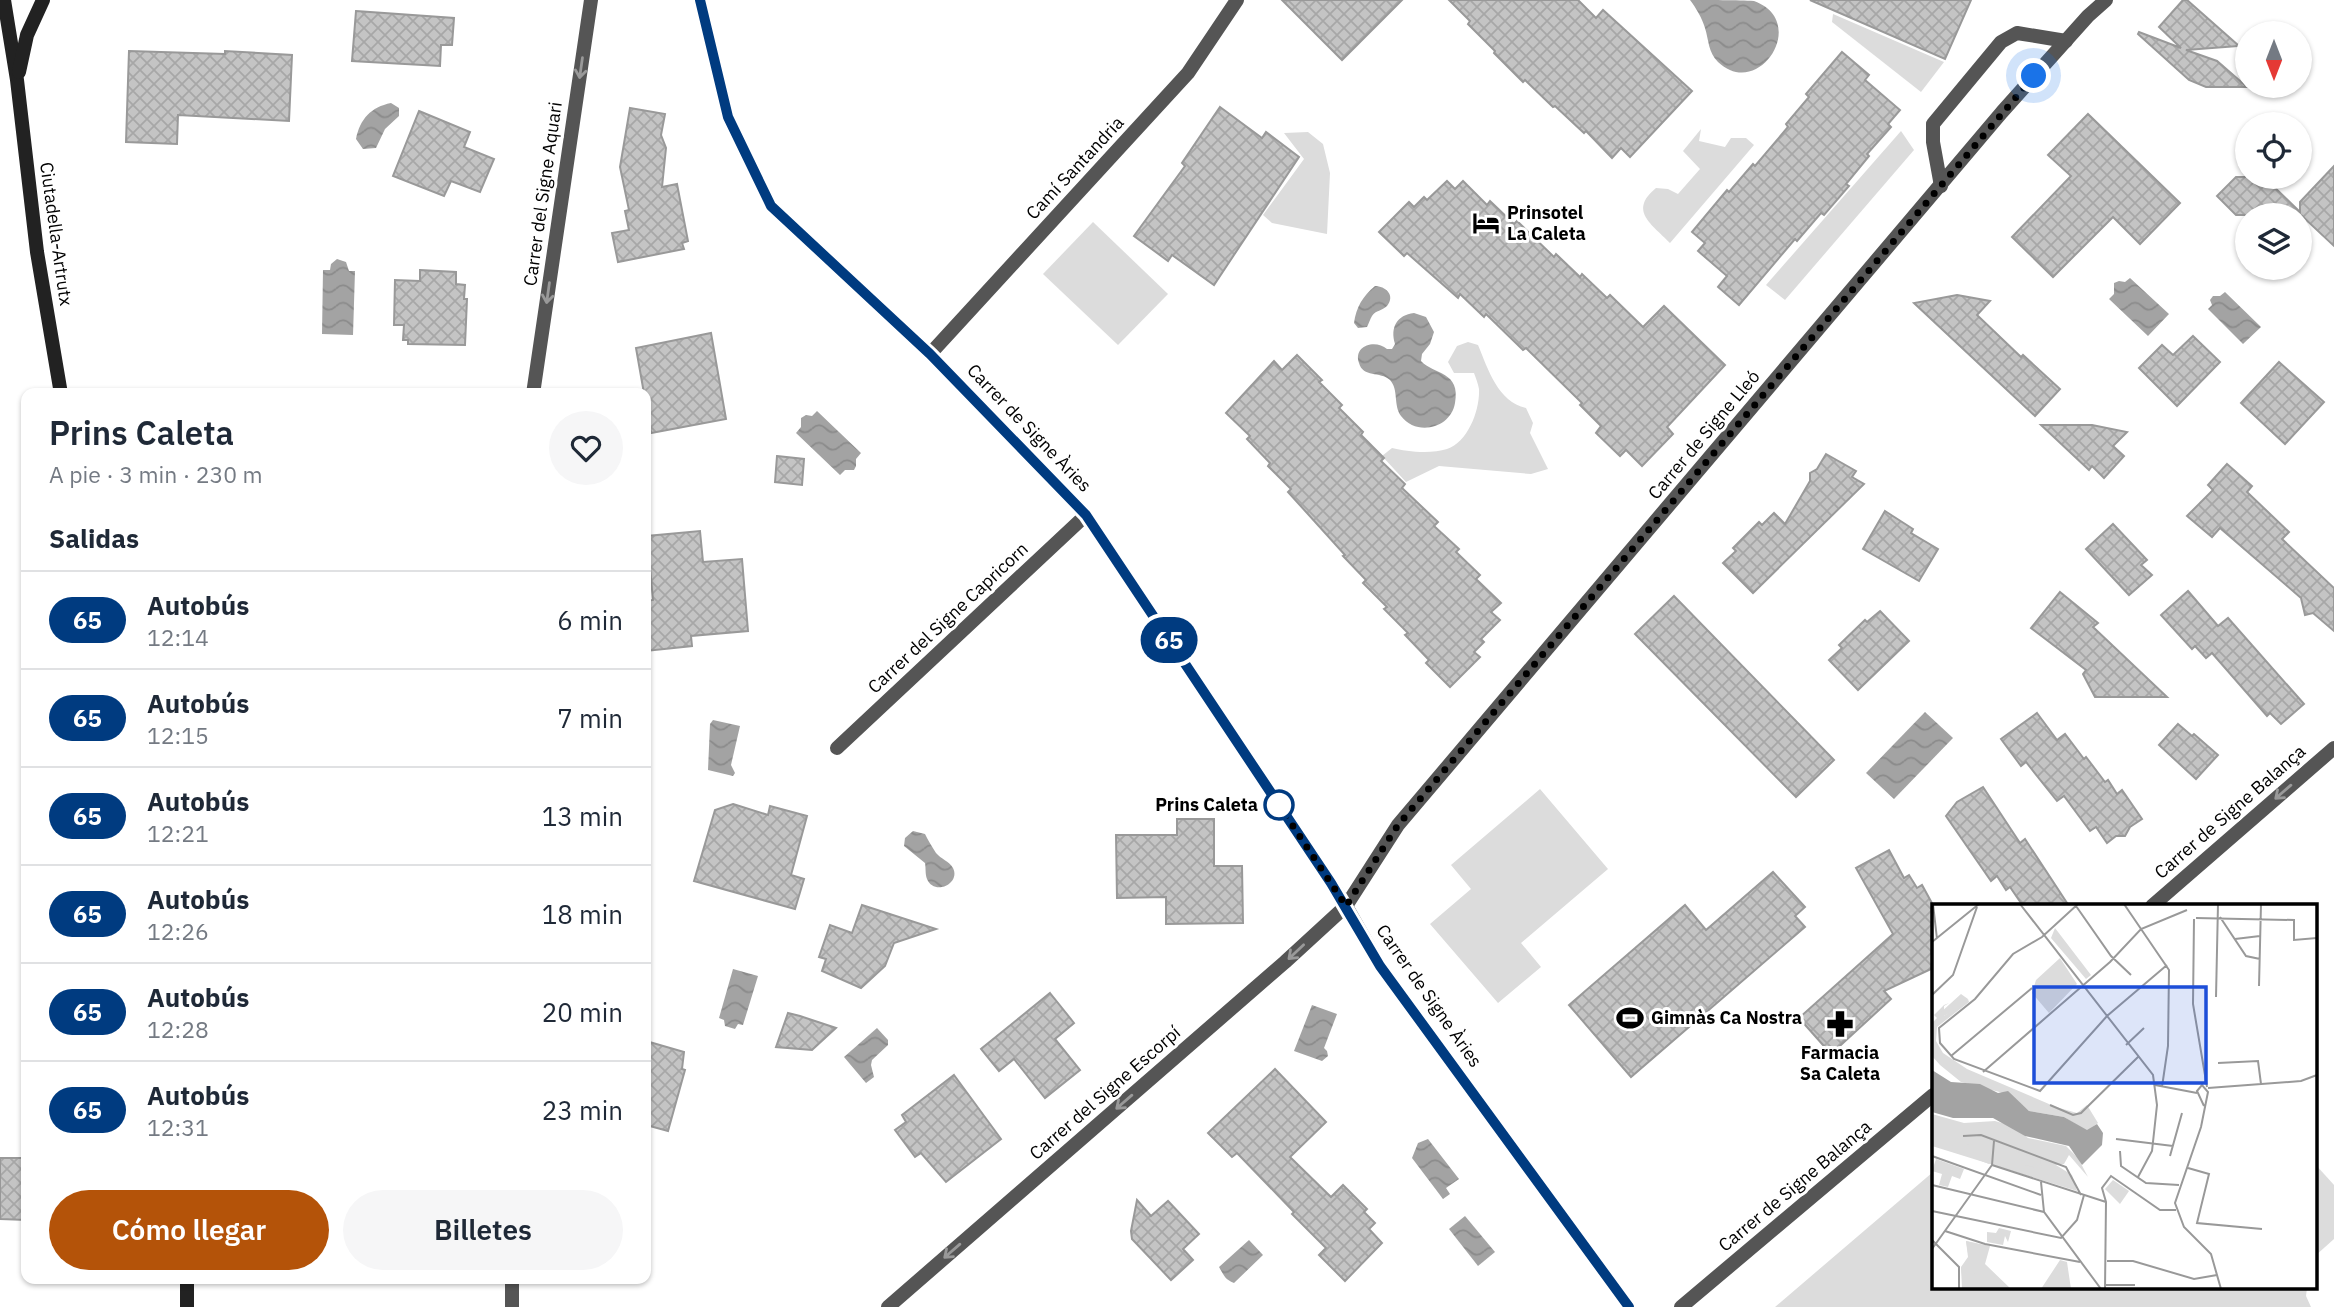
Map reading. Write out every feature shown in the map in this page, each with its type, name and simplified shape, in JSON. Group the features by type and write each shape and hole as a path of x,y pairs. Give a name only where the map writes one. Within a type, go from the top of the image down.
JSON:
{"main road":[{"name":"Ciutadella-Artrutx","path":"4,0 17,80 37,252 60,388"},
{"path":"17,80 27,35 43,0"},
{"path":"187,1284 187,1307"}],"street":[{"name":"Carrer del Signe Aquari","path":"534,388 592,0"},
{"name":"Carrer de Signe Àries","path":"700,0 728,117 771,206 930,354 1086,515 1346,906 1380,966 1629,1307"},
{"name":"Camí Santandria","path":"930,354 1188,73 1237,0"},
{"name":"Carrer de Signe Lleó","path":"1346,906 1398,825 2002,112 2106,0"},
{"path":"1941,186 1933,142 1933,124 2001,42 2017,33 2066,41"},
{"name":"Carrer del Signe Capricorn","path":"837,748 1086,515"},
{"name":"Carrer de Signe Balança","path":"2154,904 2334,747"},
{"name":"Carrer del Signe Escorpí","path":"888,1307 1275,971 1346,906"},
{"name":"Carrer de Signe Balança","path":"1681,1307 1932,1096"},
{"path":"512,1284 512,1307"}],"shaded area":[{"path":"1833,14 1944,62 1921,92 1832,22"},
{"path":"1701,129 1699,141 1725,147 1731,138 1746,138 1754,145 1670,243 1646,217 1644,204 1656,188 1668,189 1678,194 1700,169 1683,151"},
{"path":"1901,131 1914,150 1785,300 1766,285"},
{"path":"1308,132 1323,144 1330,173 1327,234 1272,223 1263,215 1304,159 1284,133"},
{"path":"1093,222 1168,294 1118,345 1043,274"},
{"path":"1468,342 1478,345 1501,392 1516,405 1526,408 1533,423 1530,433 1548,469 1531,474 1439,466 1406,482 1382,456 1392,448 1420,452 1447,449 1461,440 1475,415 1479,389 1474,373 1454,373 1448,362 1457,346"},
{"path":"1540,789 1608,869 1521,943 1541,967 1498,1003 1430,924 1471,889 1451,865"},
{"path":"2316,1165 2334,1185 2334,1239 2316,1255"},
{"path":"1932,1173 1932,1290 2307,1290 2306,1296 2311,1307 1775,1307"}],"water":[{"path":"1690,0 1754,1 1770,11 1778,24 1778,39 1772,54 1762,65 1749,72 1734,71 1718,62 1711,50 1702,21"},
{"path":"391,103 399,108 399,116 385,129 376,148 363,149 356,139 360,126 372,111"},
{"path":"337,259 346,262 349,271 355,271 353,335 322,334 323,270 330,270 331,264"},
{"path":"2130,278 2169,314 2148,336 2109,299 2114,294 2114,283 2125,282"},
{"path":"1375,286 1388,292 1389,302 1371,317 1367,327 1358,328 1354,323 1358,307"},
{"path":"2225,292 2261,327 2243,344 2208,309 2212,305 2210,300 2213,296 2220,296"},
{"path":"1414,313 1426,317 1434,332 1421,361 1450,379 1456,393 1452,412 1447,419 1440,424 1424,428 1401,416 1393,384 1386,377 1364,371 1358,357 1362,348 1372,344 1392,349 1395,344 1393,332 1396,323 1403,316"},
{"path":"817,411 861,453 856,459 854,470 845,470 840,475 796,433 801,427 801,418 812,416"},
{"path":"1925,712 1953,738 1894,799 1866,773"},
{"path":"713,720 740,726 731,765 735,773 733,776 708,770 710,724"},
{"path":"913,831 925,834 936,853 953,868 953,879 946,886 935,887 930,884 926,877 925,863 904,846 905,838"},
{"path":"733,969 758,976 743,1025 738,1024 735,1029 725,1026 724,1020 719,1018"},
{"path":"1312,1005 1337,1014 1324,1048 1328,1056 1322,1061 1294,1051"},
{"path":"877,1028 888,1040 888,1045 872,1060 874,1077 866,1083 844,1057"},
{"path":"1428,1139 1459,1179 1446,1188 1450,1194 1443,1199 1412,1158 1418,1143"},
{"path":"1465,1216 1495,1252 1478,1266 1449,1229"},
{"path":"1249,1240 1263,1255 1234,1283 1226,1278 1219,1267"}],"building":[{"path":"1282,0 1402,0 1342,60"},
{"path":"1449,0 1578,0 1596,18 1603,10 1692,91 1630,157 1621,148 1612,158 1586,131 1584,133 1525,80 1523,82 1494,53 1468,24 1470,21"},
{"path":"1810,0 1971,0 1945,59"},
{"path":"2183,0 2187,0 2235,42 2235,46 2186,50 2217,61 2235,77 2235,87 2206,87 2189,80 2138,34 2139,32 2181,48 2159,27"},
{"path":"356,11 454,18 452,45 441,45 440,66 352,61"},
{"path":"129,51 225,54 225,51 292,55 289,121 178,115 177,144 126,142"},
{"path":"1842,52 1869,75 1865,80 1900,110 1888,124 1891,127 1867,154 1869,156 1846,184 1849,186 1824,215 1821,213 1797,241 1795,239 1739,305 1718,287 1727,276 1698,251 1705,243 1692,232 1727,190 1729,192 1753,164 1755,166 1788,127 1786,124 1809,97 1806,94"},
{"path":"1220,107 1262,138 1266,132 1299,157 1214,285 1172,255 1168,261 1134,236 1185,166 1182,163"},
{"path":"630,108 665,114 661,135 666,148 662,187 677,184 688,241 682,243 684,249 618,262 612,233 629,230 625,211 629,210 620,167"},
{"path":"419,111 470,132 464,147 494,159 480,192 451,181 444,196 393,176"},
{"path":"2088,114 2180,203 2140,244 2113,217 2053,277 2012,237 2071,176 2048,155"},
{"path":"2334,166 2334,246 2312,225 2312,203 2300,202"},
{"path":"2235,178 2235,189 2276,189 2291,203 2235,203 2235,214 2217,196"},
{"path":"1447,181 1455,189 1463,181 1487,205 1490,201 1514,224 1517,221 1554,257 1556,254 1580,277 1582,274 1607,298 1610,295 1643,327 1664,306 1725,365 1667,427 1673,434 1642,466 1626,450 1620,456 1596,433 1601,426 1580,405 1582,403 1526,348 1523,350 1486,314 1484,317 1460,294 1458,298 1407,253 1404,256 1379,232 1409,202 1414,207 1424,197 1427,200"},
{"path":"420,270 456,272 456,284 465,285 465,345 408,344 408,340 403,340 404,325 394,325 395,280 420,281"},
{"path":"1957,295 1990,301 1977,315 2060,389 2035,416 1914,303"},
{"path":"711,333 726,419 651,433 651,388 643,388 636,348"},
{"path":"2193,336 2220,362 2177,406 2139,368 2162,345 2173,355"},
{"path":"1297,355 1322,380 1319,382 1342,405 1339,408 1384,458 1381,461 1405,484 1402,488 1438,522 1434,526 1459,549 1456,552 1480,575 1476,579 1501,603 1491,612 1500,620 1481,639 1484,642 1474,652 1480,657 1450,687 1426,663 1429,660 1405,635 1408,633 1384,609 1387,607 1363,583 1366,580 1288,492 1291,489 1247,439 1250,436 1226,413 1274,361 1282,370"},
{"path":"2279,362 2324,402 2285,444 2241,403"},
{"path":"2041,425 2092,425 2127,432 2113,446 2124,456 2104,478 2092,466 2089,470"},
{"path":"1826,454 1856,471 1852,477 1864,484 1753,593 1723,563 1736,551 1733,548 1759,522 1762,525 1774,513 1785,524 1810,481 1810,473 1817,469"},
{"path":"777,456 804,459 802,485 775,482"},
{"path":"2227,464 2252,486 2247,492 2289,532 2282,539 2334,588 2334,631 2313,613 2305,615 2301,598 2220,528 2212,537 2187,516 2213,490 2208,485"},
{"path":"1885,511 1913,529 1911,533 1938,549 1919,581 1863,549"},
{"path":"2113,524 2147,560 2141,565 2152,575 2129,595 2086,549"},
{"path":"700,531 703,562 742,559 748,631 691,636 692,646 651,650 651,536"},
{"path":"2188,591 2218,626 2228,618 2304,704 2281,724 2270,713 2267,716 2212,653 2206,658 2195,646 2192,649 2161,615"},
{"path":"2060,592 2098,623 2093,627 2167,697 2095,697 2083,674 2086,670 2031,628"},
{"path":"1674,596 1834,760 1796,797 1635,634"},
{"path":"1880,611 1909,641 1858,690 1829,660 1842,648 1839,645 1865,620 1867,622"},
{"path":"2037,713 2057,740 2065,734 2105,782 2108,780 2117,794 2122,790 2142,819 2130,827 2125,836 2116,836 2107,843 2096,827 2090,831 2064,796 2057,801 2026,762 2021,766 2001,739"},
{"path":"2178,724 2218,755 2196,779 2159,745"},
{"path":"1983,787 2020,843 2025,839 2068,904 2022,904 2010,887 2006,890 1997,876 1991,881 1946,816 1957,802"},
{"path":"733,804 768,815 770,806 807,816 791,875 804,879 795,909 694,881 715,810"},
{"path":"1177,819 1214,819 1214,866 1242,866 1243,923 1166,924 1166,897 1117,898 1116,835 1177,835"},
{"path":"1889,850 1904,878 1909,875 1917,888 1922,885 1932,904 1932,968 1884,991 1891,999 1831,1054 1799,1018 1893,934 1856,868"},
{"path":"1773,872 1805,907 1795,916 1805,927 1631,1077 1569,1005 1685,905 1706,930"},
{"path":"862,905 936,929 894,943 885,966 861,988 822,971 826,959 819,957 830,925 852,933"},
{"path":"1050,993 1074,1023 1055,1039 1080,1070 1045,1098 1014,1059 999,1071 981,1049"},
{"path":"788,1013 836,1028 812,1050 776,1047"},
{"path":"651,1042 684,1052 682,1069 685,1070 668,1131 651,1126"},
{"path":"1275,1069 1326,1122 1290,1157 1331,1197 1343,1185 1367,1209 1364,1212 1375,1223 1369,1229 1382,1243 1345,1281 1319,1255 1326,1248 1292,1214 1294,1212 1237,1153 1232,1157 1208,1133"},
{"path":"954,1075 1001,1139 946,1182 921,1153 915,1157 895,1130 906,1122 902,1115"},
{"path":"0,1158 21,1158 21,1220 0,1219"},
{"path":"1137,1200 1151,1216 1168,1201 1199,1234 1183,1249 1193,1260 1171,1280 1132,1239"}],"bus line":[{"name":"65","path":"700,0 728,117 771,206 963,386 1086,515 1346,906 1380,966 1629,1307"}],"place":[{"name":"Prinsotel La Caleta","path":"1486,223"},
{"name":"Prins Caleta","path":"1279,805"},
{"name":"Gimnàs Ca Nostra","path":"1630,1018"},
{"name":"Farmacia Sa Caleta","path":"1840,1024"}],"route":[{"path":"1279,805 1346,906 1398,825 2034,76"}]}
